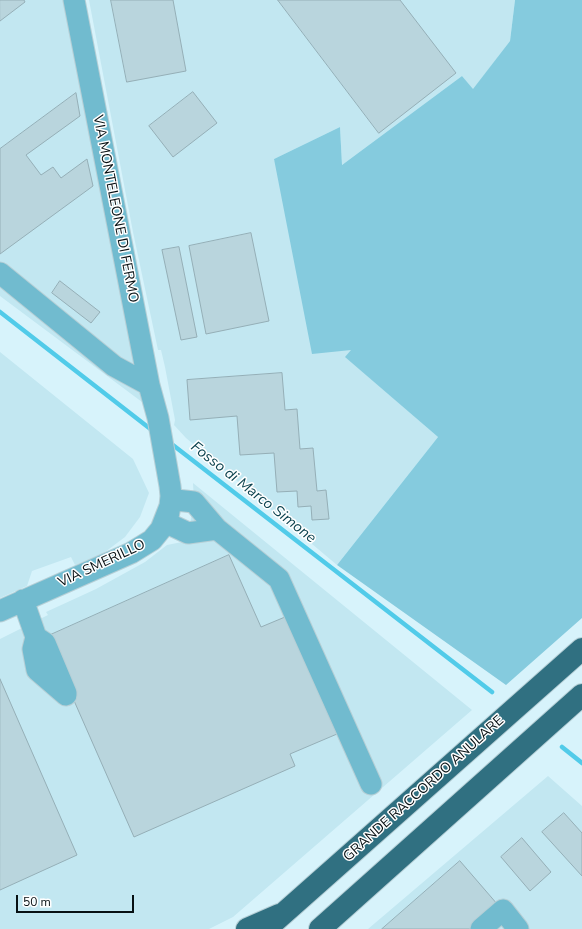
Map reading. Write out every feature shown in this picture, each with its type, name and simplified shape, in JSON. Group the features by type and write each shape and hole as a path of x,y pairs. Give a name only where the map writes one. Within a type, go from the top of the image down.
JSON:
{"highway":[{"name":"GRANDE RACCORDO ANULARE","path":"266,929 491,728 582,649"},
{"path":"320,929 577,699"},
{"path":"247,929 287,911"}],"street":[{"name":"VIA MONTELEONE DI FERMO","path":"74,0 149,385 158,418 170,496"},
{"path":"0,273 114,366 149,385"},
{"path":"170,496 167,523 188,533 217,529 279,579 371,784"},
{"name":"VIA SMERILLO","path":"0,611 131,553 145,545 157,535 161,529 170,496"},
{"path":"23,600 36,637"},
{"path":"481,929 503,910 518,929"}],"shaded area":[{"path":"0,0 65,0 132,336 142,402 0,296"},
{"path":"89,0 515,0 510,41 473,90 462,76 342,165 340,127 274,159 352,350 346,357 438,437 337,565 186,438 174,425 175,420 165,367 161,350 158,350 133,232"},
{"path":"515,0 582,0 582,618 506,685 337,565 438,437 345,357 351,350 312,354 274,159 340,127 342,165 462,76 473,89 510,41"},
{"path":"0,352 133,459 149,493 140,517 125,537 101,555 75,565 71,557 32,571 27,586 0,598"},
{"path":"193,483 472,710 233,917 209,929 0,929 0,639 48,615 46,612 96,589 145,562 167,545 187,541 194,502"},
{"path":"548,776 582,806 582,929 368,929"}],"building":[{"path":"0,0 24,0 25,2 0,21"},
{"path":"111,0 173,0 186,71 127,82"},
{"path":"278,0 400,0 456,73 379,133"},
{"path":"193,92 217,123 173,157 149,126"},
{"path":"76,93 80,116 26,155 41,175 53,167 61,178 87,159 93,186 0,254 0,149"},
{"path":"251,233 269,321 206,334 189,246"},
{"path":"179,247 197,337 181,340 162,250"},
{"path":"60,281 100,312 91,323 52,293"},
{"path":"282,373 285,410 297,409 300,449 313,448 317,491 326,490 329,519 312,520 311,506 298,507 297,491 277,492 274,453 240,455 237,416 190,420 187,380"},
{"path":"229,555 261,627 285,617 337,734 290,754 295,766 134,837 46,637"},
{"path":"0,679 77,855 0,890"},
{"path":"564,813 582,833 582,876 542,832"},
{"path":"522,838 551,872 530,891 501,857"},
{"path":"460,861 498,905 471,929 382,929"}],"waterway":[{"name":"Fosso di Marco Simone","path":"0,312 153,431"},
{"name":"Fosso di Marco Simone","path":"169,442 492,692"},
{"name":"Fosso di Marco Simone","path":"562,747 582,763"}]}
